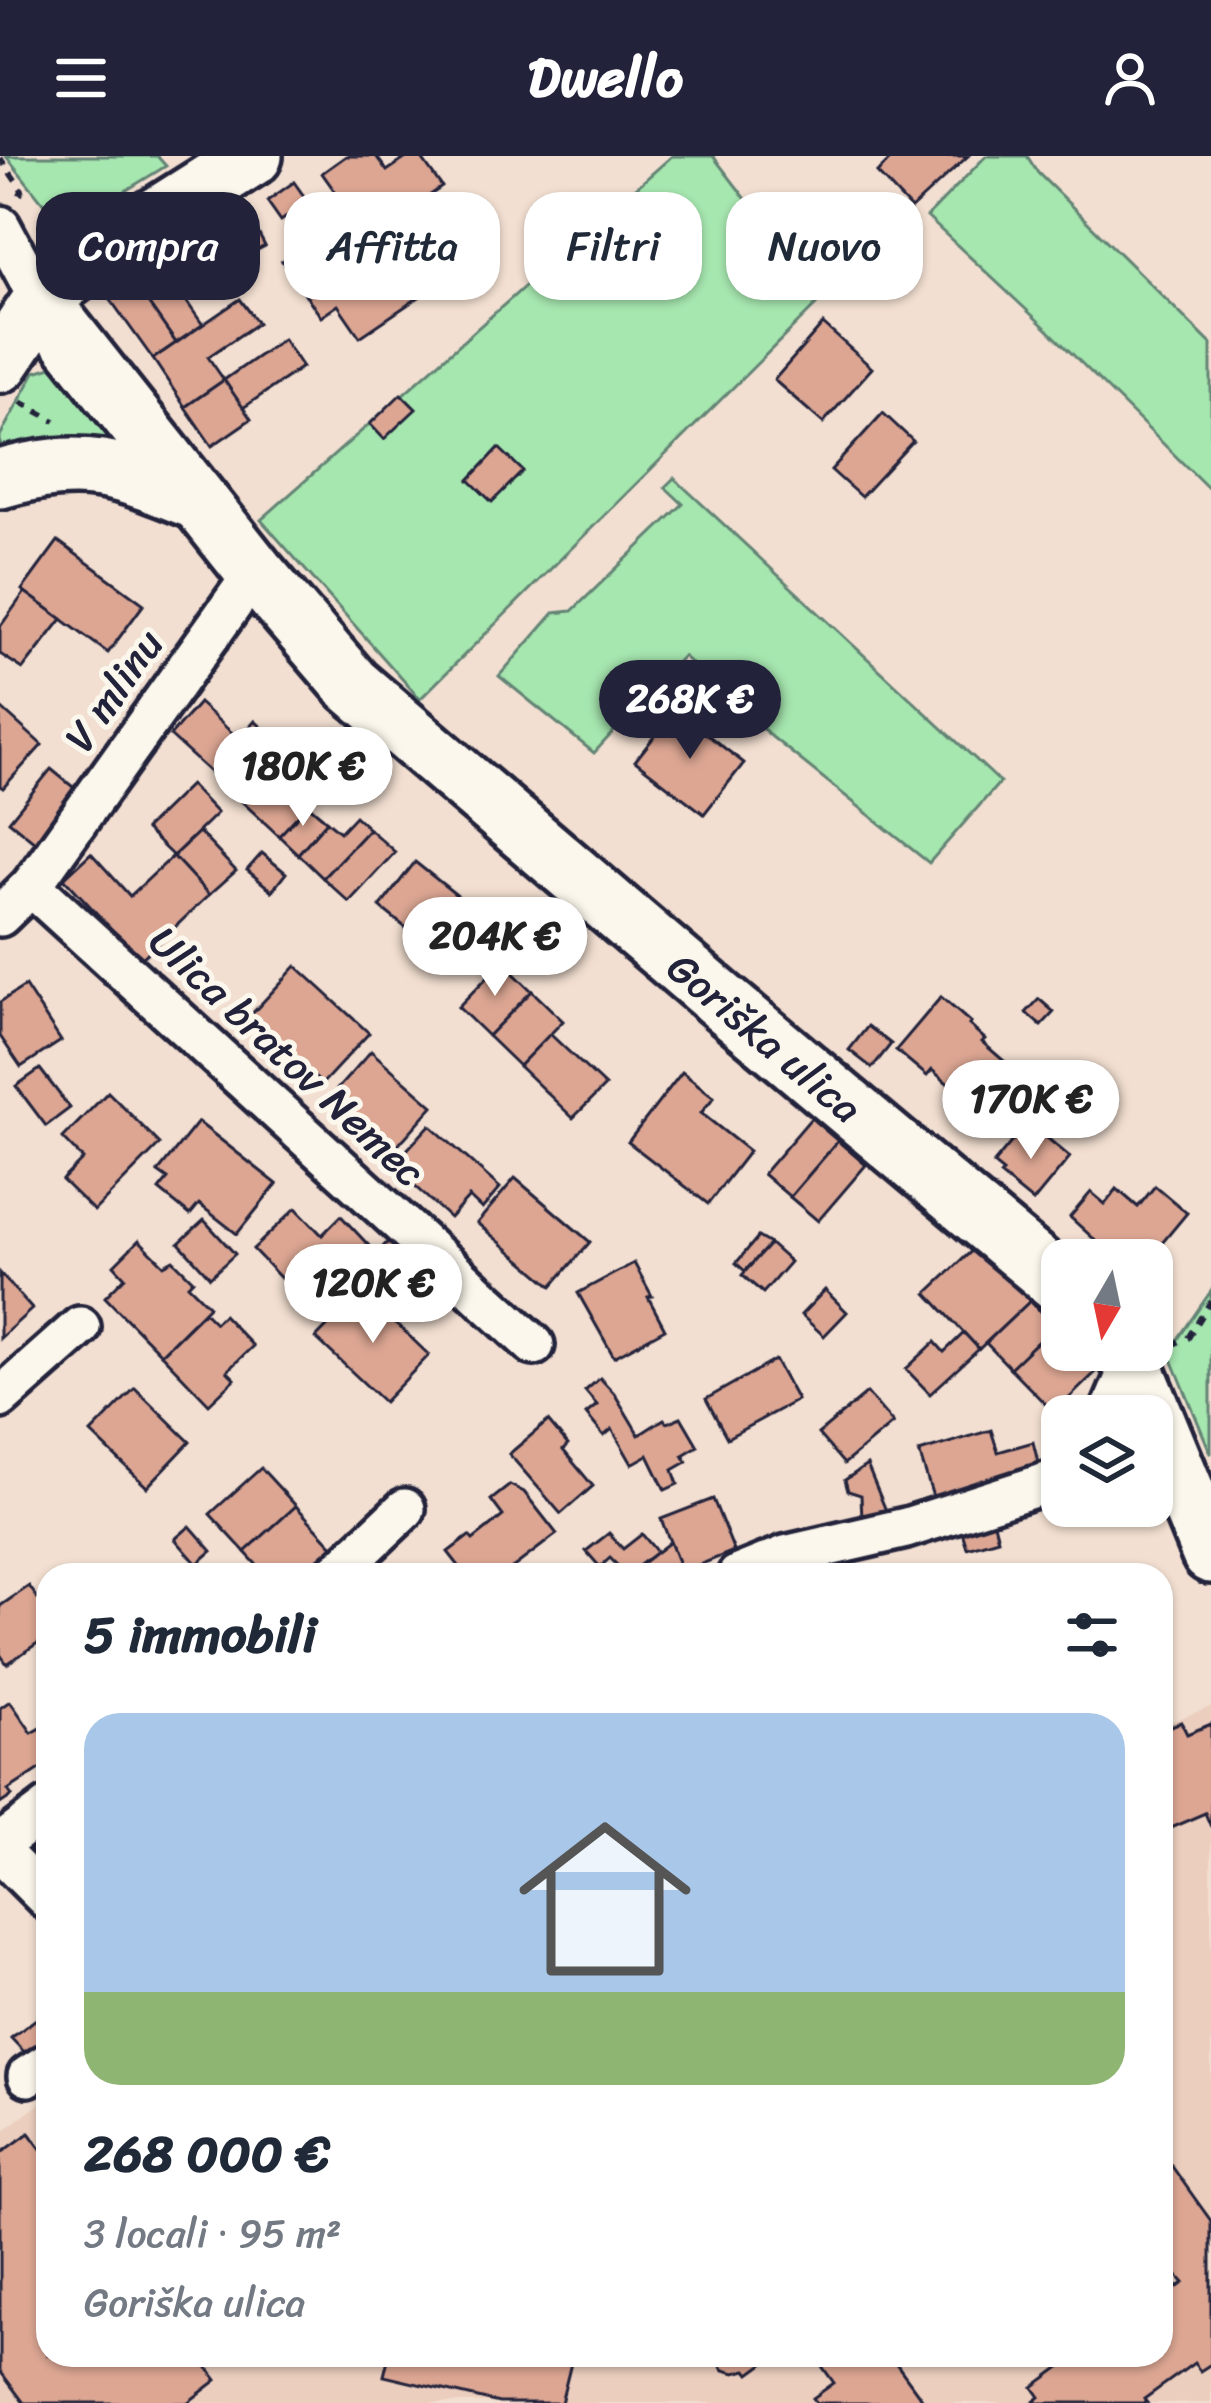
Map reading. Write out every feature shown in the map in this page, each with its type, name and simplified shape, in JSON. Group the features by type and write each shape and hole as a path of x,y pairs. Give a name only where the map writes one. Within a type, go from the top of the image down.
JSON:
{"street":[{"path":"9,382 41,302 96,256 253,156"},
{"path":"0,226 41,302"},
{"name":"Goriška ulica","path":"41,302 255,572 352,685 1041,1268"},
{"path":"0,479 58,466 91,466 138,477 202,502"},
{"name":"V mlinu","path":"0,916 31,886 255,572"},
{"name":"Ulica bratov Nemec","path":"31,886 534,1345"},
{"path":"0,1398 80,1327"},
{"path":"1125,1377 1211,1554"},
{"path":"768,1563 906,1528 1041,1485"},
{"path":"348,1563 405,1509"},
{"path":"36,1818 0,1848 36,1887"}],"path":[{"path":"0,158 22,190"},
{"path":"9,382 55,421"},
{"path":"1188,1338 1211,1300"}],"shaded area":[{"path":"1211,1707 1211,2403 0,2403 0,2133 36,2107 36,2367 1173,2367 1173,1721"}],"green space":[{"path":"6,156 157,156 166,166 124,192 36,194"},
{"path":"672,156 713,156 741,192 726,192 726,300 821,300 420,699 261,520 524,287 524,300 702,300 702,192 631,192"},
{"path":"986,156 1027,156 1038,173 1211,344 1211,491 927,217"},
{"path":"51,367 65,372 128,458 0,468 0,436 35,372"},
{"path":"674,478 1000,782 929,863 772,737 683,656 594,753 499,676 554,613 572,611 683,504 665,487"},
{"path":"1211,1291 1211,1454 1173,1362 1173,1346"}],"building":[{"path":"346,156 376,156 387,171 409,156 420,156 442,187 435,192 335,192 322,173"},
{"path":"894,156 968,156 923,198 923,192 895,192 877,173"},
{"path":"294,182 301,192 284,192 281,221 267,201"},
{"path":"111,300 146,300 176,343 153,359"},
{"path":"146,300 186,300 203,325 176,343"},
{"path":"239,300 258,323 208,357 224,380 185,407 153,359"},
{"path":"309,300 415,300 360,337 338,305 321,317"},
{"path":"823,324 872,368 823,423 774,380"},
{"path":"283,339 302,367 243,408 224,380"},
{"path":"224,380 251,419 212,446 185,407"},
{"path":"401,394 416,409 384,439 370,424"},
{"path":"883,413 913,441 861,497 831,470"},
{"path":"499,448 523,471 492,502 469,480"},
{"path":"58,541 144,604 108,653 22,590"},
{"path":"25,592 62,619 23,669 0,654 0,627"},
{"path":"199,703 239,739 255,721 269,734 223,784 170,736"},
{"path":"0,707 42,745 3,788 0,786"},
{"path":"675,710 744,763 704,814 635,761"},
{"path":"269,734 301,762 283,783 308,805 279,836 223,784"},
{"path":"51,769 78,791 36,843 9,821"},
{"path":"190,785 217,813 173,856 145,829"},
{"path":"308,805 327,821 298,854 279,836"},
{"path":"355,816 369,829 323,878 298,854 327,821 340,832"},
{"path":"369,829 395,852 349,902 323,878"},
{"path":"199,832 236,871 209,895 173,856"},
{"path":"91,853 130,896 173,856 209,895 140,960 64,878"},
{"path":"262,853 286,873 272,891 247,870"},
{"path":"415,862 479,913 443,958 380,907"},
{"path":"502,962 532,991 488,1036 458,1007"},
{"path":"296,966 369,1033 322,1084 249,1017"},
{"path":"25,986 61,1041 21,1067 0,1036 0,1002"},
{"path":"532,991 563,1021 519,1066 488,1036"},
{"path":"941,997 1012,1068 978,1109 932,1070 927,1076 896,1050"},
{"path":"1039,999 1054,1012 1041,1026 1026,1013"},
{"path":"868,1026 891,1044 872,1068 849,1050"},
{"path":"550,1034 605,1086 573,1118 519,1066"},
{"path":"371,1051 433,1106 393,1151 331,1096"},
{"path":"40,1069 70,1108 46,1126 16,1086"},
{"path":"682,1072 714,1097 701,1113 749,1151 708,1204 628,1142"},
{"path":"108,1092 160,1144 94,1211 62,1180 83,1159 63,1138"},
{"path":"811,1118 838,1141 790,1197 763,1174"},
{"path":"198,1122 277,1184 237,1234 199,1204 190,1215 159,1190 168,1179 158,1172"},
{"path":"1028,1122 1070,1157 1033,1202 993,1164"},
{"path":"430,1125 500,1188 482,1209 469,1197 450,1218 392,1166"},
{"path":"838,1141 866,1165 818,1221 790,1197"},
{"path":"515,1178 590,1242 552,1286 477,1223"},
{"path":"1155,1186 1187,1213 1165,1239 1094,1239 1070,1217 1091,1192 1105,1204 1117,1189 1138,1207"},
{"path":"296,1208 322,1235 341,1216 373,1250 310,1309 253,1249"},
{"path":"204,1220 235,1254 210,1277 179,1243"},
{"path":"393,1236 413,1255 382,1288 363,1269"},
{"path":"758,1237 770,1244 745,1271 736,1263"},
{"path":"139,1240 164,1265 173,1260 209,1306 161,1354 105,1297 125,1277 114,1265"},
{"path":"770,1244 790,1262 763,1293 742,1275"},
{"path":"978,1245 1030,1301 979,1349 927,1293"},
{"path":"634,1263 665,1329 614,1357 578,1293"},
{"path":"0,1273 32,1309 0,1338"},
{"path":"825,1290 847,1312 824,1336 801,1315"},
{"path":"362,1291 429,1355 384,1402 316,1338"},
{"path":"1030,1301 1041,1312 1041,1338 1010,1368 986,1343"},
{"path":"204,1312 215,1323 223,1315 253,1346 227,1371 235,1379 209,1404 161,1354"},
{"path":"964,1333 979,1349 930,1394 906,1369 935,1342 944,1352"},
{"path":"1041,1338 1041,1371 1097,1371 1072,1395 1041,1395 1041,1400 1010,1368"},
{"path":"775,1360 797,1400 727,1438 706,1399"},
{"path":"600,1378 639,1435 664,1419 667,1423 681,1417 698,1446 683,1455 687,1462 673,1470 678,1484 665,1490 648,1455 632,1464 612,1429 604,1436 586,1414 597,1405 585,1391"},
{"path":"135,1388 190,1442 147,1487 91,1433"},
{"path":"867,1393 893,1423 844,1464 818,1434"},
{"path":"548,1421 568,1445 563,1450 593,1486 561,1514 509,1454"},
{"path":"991,1430 998,1452 1033,1442 1039,1466 933,1497 919,1452"},
{"path":"867,1465 887,1513 862,1519 861,1495 848,1491 845,1480"},
{"path":"261,1468 296,1506 245,1552 210,1514"},
{"path":"510,1485 524,1492 557,1534 519,1563 457,1563 448,1552 469,1536 473,1540 503,1516 491,1500"},
{"path":"713,1499 734,1551 704,1563 678,1563 661,1519"},
{"path":"296,1506 333,1546 314,1563 255,1563 245,1552"},
{"path":"994,1523 998,1539 967,1548 962,1532"},
{"path":"190,1526 212,1551 196,1563 175,1539"},
{"path":"609,1533 623,1549 642,1534 657,1552 643,1563 615,1563 610,1558 596,1563 586,1551"},
{"path":"670,1542 678,1563 643,1563"},
{"path":"29,1586 36,1596 36,1644 7,1664 0,1654 0,1606"},
{"path":"10,1701 32,1733 36,1731 36,1772 8,1790 12,1796 0,1804 0,1708"},
{"path":"1181,1722 1187,1734 1211,1724 1211,1827 1205,1813 1173,1827 1173,1725"},
{"path":"36,2019 36,2046 26,2054 11,2038"},
{"path":"29,2133 36,2142 36,2367 207,2367 217,2380 187,2403 24,2403 0,2371 0,2154"},
{"path":"1173,2168 1211,2221 1211,2364 1200,2371 1194,2363 1144,2399 1147,2403 1032,2403 1040,2397 1033,2387 1060,2367 1173,2367 1173,2286 1184,2283 1173,2271"},
{"path":"386,2367 570,2367 561,2403 499,2403 384,2376"},
{"path":"722,2367 760,2367 750,2374"},
{"path":"823,2367 899,2367 925,2403 817,2403 813,2398 834,2383"}]}
